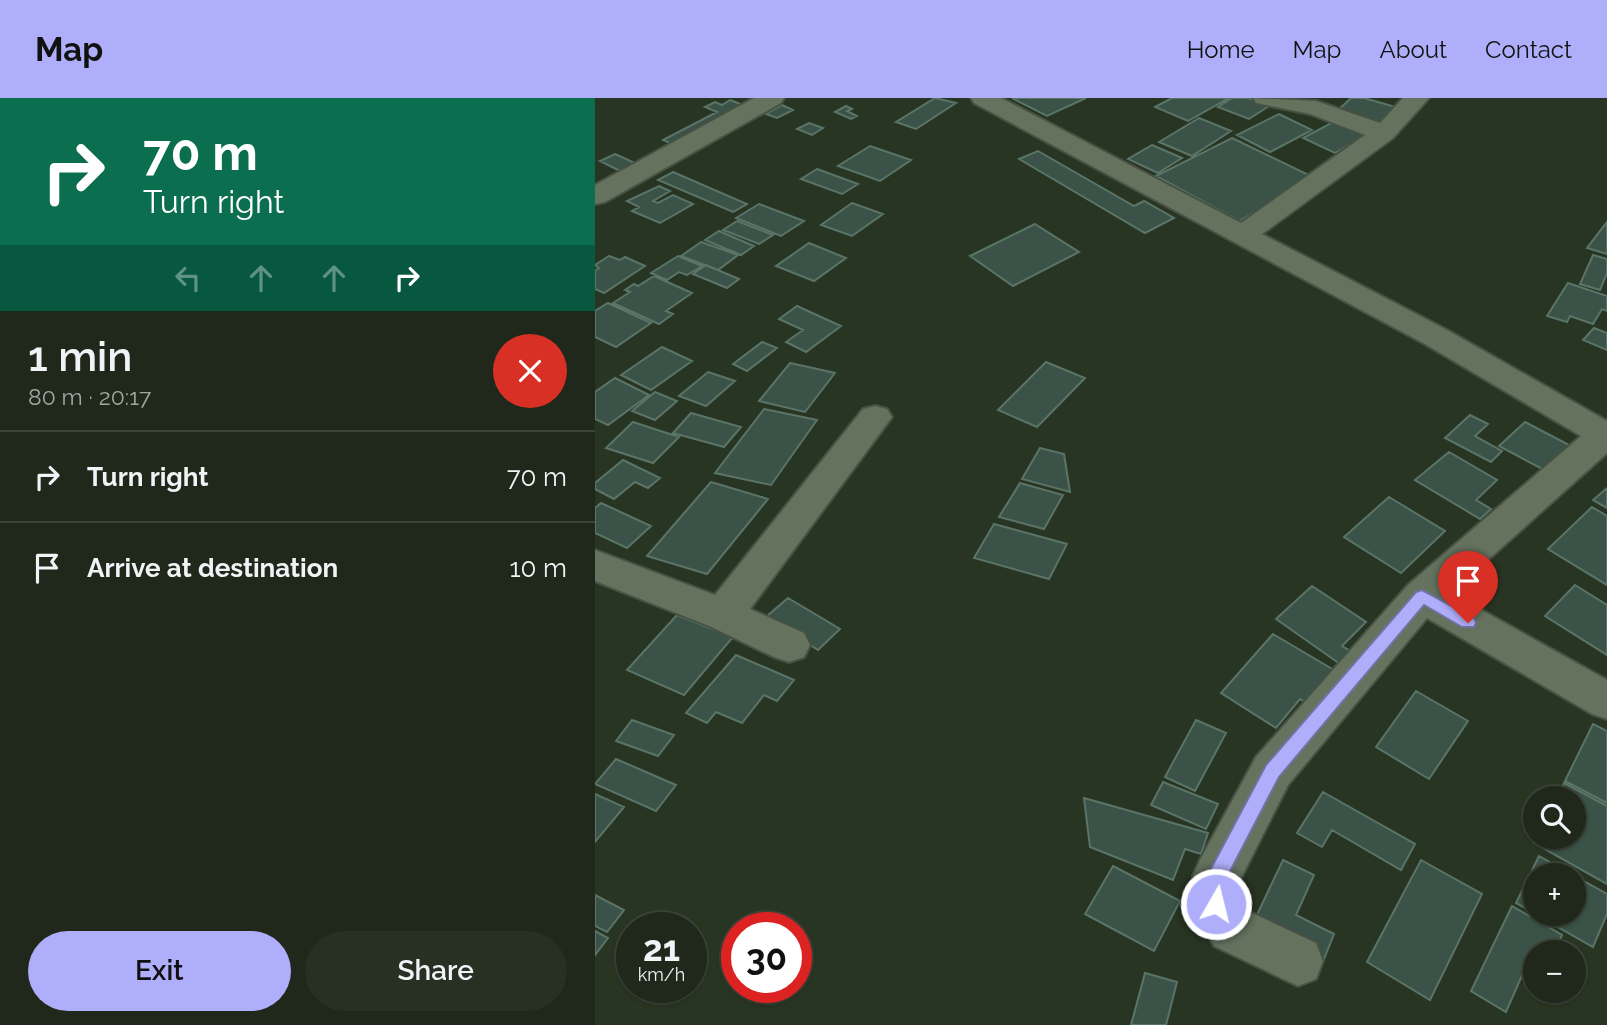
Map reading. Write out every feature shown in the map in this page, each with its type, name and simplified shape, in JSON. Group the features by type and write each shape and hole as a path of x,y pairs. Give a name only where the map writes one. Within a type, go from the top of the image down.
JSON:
{"street":[{"path":"595,196 772,98"},
{"path":"983,98 1241,236 1340,285 1606,436 1422,596 1272,771 1217,876 1216,904 1232,929 1298,961"},
{"path":"1265,98 1316,108 1384,133"},
{"path":"1241,236 1384,133 1417,98"},
{"path":"723,615 875,417"},
{"path":"595,565 723,615 789,645"},
{"path":"1422,596 1607,701"}],"building":[{"path":"935,98 956,103 916,129 896,122"},
{"path":"1012,98 1086,98 1047,116"},
{"path":"1172,98 1229,98 1188,121 1155,107"},
{"path":"1232,98 1248,98 1269,106 1249,119 1218,107"},
{"path":"1351,98 1364,98 1399,108 1382,125 1336,112"},
{"path":"730,100 743,105 672,144 663,140 717,112 705,107 715,102 722,105"},
{"path":"782,105 793,110 777,118 766,114"},
{"path":"846,106 852,109 847,111 857,116 851,119 835,112"},
{"path":"1279,114 1312,130 1270,152 1237,135"},
{"path":"1199,118 1231,131 1192,156 1159,142"},
{"path":"1337,120 1369,134 1335,153 1303,138"},
{"path":"809,123 823,128 812,135 797,129"},
{"path":"1232,138 1315,178 1239,221 1156,176"},
{"path":"1152,145 1182,158 1158,173 1128,159"},
{"path":"870,146 911,160 880,181 838,166"},
{"path":"1038,151 1134,206 1144,201 1174,218 1145,233 1019,159"},
{"path":"615,154 635,163 620,171 600,161"},
{"path":"817,169 858,184 842,194 801,179"},
{"path":"673,172 747,204 733,212 658,180"},
{"path":"659,186 670,191 653,201 658,203 673,195 693,204 660,223 632,211 639,207 627,201"},
{"path":"852,203 883,214 852,236 821,225"},
{"path":"759,204 804,221 781,236 736,218"},
{"path":"737,221 773,235 759,244 723,230"},
{"path":"1607,222 1607,254 1587,248"},
{"path":"1035,224 1079,252 1013,286 970,256"},
{"path":"719,231 754,246 741,255 705,240"},
{"path":"701,242 738,255 718,270 681,256"},
{"path":"809,243 846,258 814,281 776,266"},
{"path":"1593,255 1607,259 1607,273 1600,290 1580,284"},
{"path":"609,256 620,260 625,257 645,266 604,293 595,289 595,271 599,268 595,265"},
{"path":"678,256 702,266 687,275 679,272 667,280 651,273"},
{"path":"706,265 739,279 727,288 693,274"},
{"path":"654,276 692,293 666,311 673,314 659,324 613,303 630,292 625,290 634,284 638,286"},
{"path":"1568,283 1607,296 1607,311 1602,309 1593,324 1570,316 1567,322 1547,316"},
{"path":"608,303 651,323 616,347 595,337 595,311"},
{"path":"797,306 841,326 806,352 786,342 803,330 779,319"},
{"path":"1594,328 1607,333 1607,350 1583,340"},
{"path":"762,342 777,348 747,371 733,364"},
{"path":"662,347 692,361 651,390 621,375"},
{"path":"1046,362 1085,378 1037,427 998,410"},
{"path":"790,363 835,373 805,412 759,401"},
{"path":"708,372 735,381 706,406 679,396"},
{"path":"615,378 649,395 608,425 595,419 595,392"},
{"path":"655,392 677,401 655,420 632,411"},
{"path":"764,409 817,420 771,485 715,473"},
{"path":"691,413 741,427 724,447 673,433"},
{"path":"1470,415 1488,424 1475,436 1502,451 1491,462 1445,438"},
{"path":"633,422 679,437 653,463 606,448"},
{"path":"1525,422 1573,447 1548,472 1499,446"},
{"path":"1040,448 1064,454 1070,492 1022,479"},
{"path":"1449,452 1497,480 1476,500 1491,509 1480,519 1415,480"},
{"path":"623,460 660,478 648,488 635,482 614,499 595,489 595,483"},
{"path":"711,482 768,499 707,574 647,556"},
{"path":"1020,483 1063,495 1044,529 999,517"},
{"path":"1607,488 1607,508 1593,500"},
{"path":"1389,497 1445,531 1401,573 1344,537"},
{"path":"601,503 651,526 627,548 595,533 595,508"},
{"path":"1592,507 1607,516 1607,585 1548,549"},
{"path":"994,524 1067,544 1049,579 974,558"},
{"path":"1575,585 1607,605 1607,655 1545,616"},
{"path":"1312,586 1366,622 1342,646 1352,652 1340,664 1276,619"},
{"path":"788,598 840,629 818,650 766,617"},
{"path":"677,615 733,637 684,695 627,670"},
{"path":"1273,634 1344,676 1317,709 1300,699 1276,728 1221,693"},
{"path":"736,655 794,680 777,701 764,695 742,723 716,712 707,723 686,713"},
{"path":"1416,691 1468,721 1429,779 1376,747"},
{"path":"632,720 674,735 658,756 616,741"},
{"path":"1196,720 1226,733 1195,791 1165,777"},
{"path":"1593,724 1607,731 1607,803 1586,792 1586,786 1575,786 1565,781"},
{"path":"616,759 676,785 656,811 595,784"},
{"path":"1163,782 1218,804 1206,829 1151,805"},
{"path":"1323,792 1415,844 1401,870 1332,830 1322,847 1297,833"},
{"path":"595,794 624,807 595,842"},
{"path":"1586,795 1607,806 1607,884 1586,872 1586,863 1570,863 1545,849 1586,849"},
{"path":"1084,798 1208,833 1201,854 1185,849 1173,880 1090,847"},
{"path":"1539,856 1552,863 1536,863"},
{"path":"1283,860 1314,875 1296,915 1334,934 1324,959 1253,923"},
{"path":"1421,860 1482,894 1430,1000 1367,962"},
{"path":"1113,866 1180,901 1154,951 1085,914"},
{"path":"1586,882 1607,894 1607,914 1593,947 1586,943 1586,940 1581,940 1556,926 1586,926"},
{"path":"1523,889 1523,907 1516,903"},
{"path":"595,895 624,910 616,912 616,920 607,932 595,926"},
{"path":"1512,906 1523,912 1523,926 1546,926 1562,935 1560,940 1523,940 1523,973 1506,1012 1471,991"},
{"path":"595,931 608,938 595,955"},
{"path":"1145,973 1177,982 1166,1025 1131,1025"}],"route":[{"path":"1216,904 1217,876 1272,771 1422,596 1468,623"}]}
